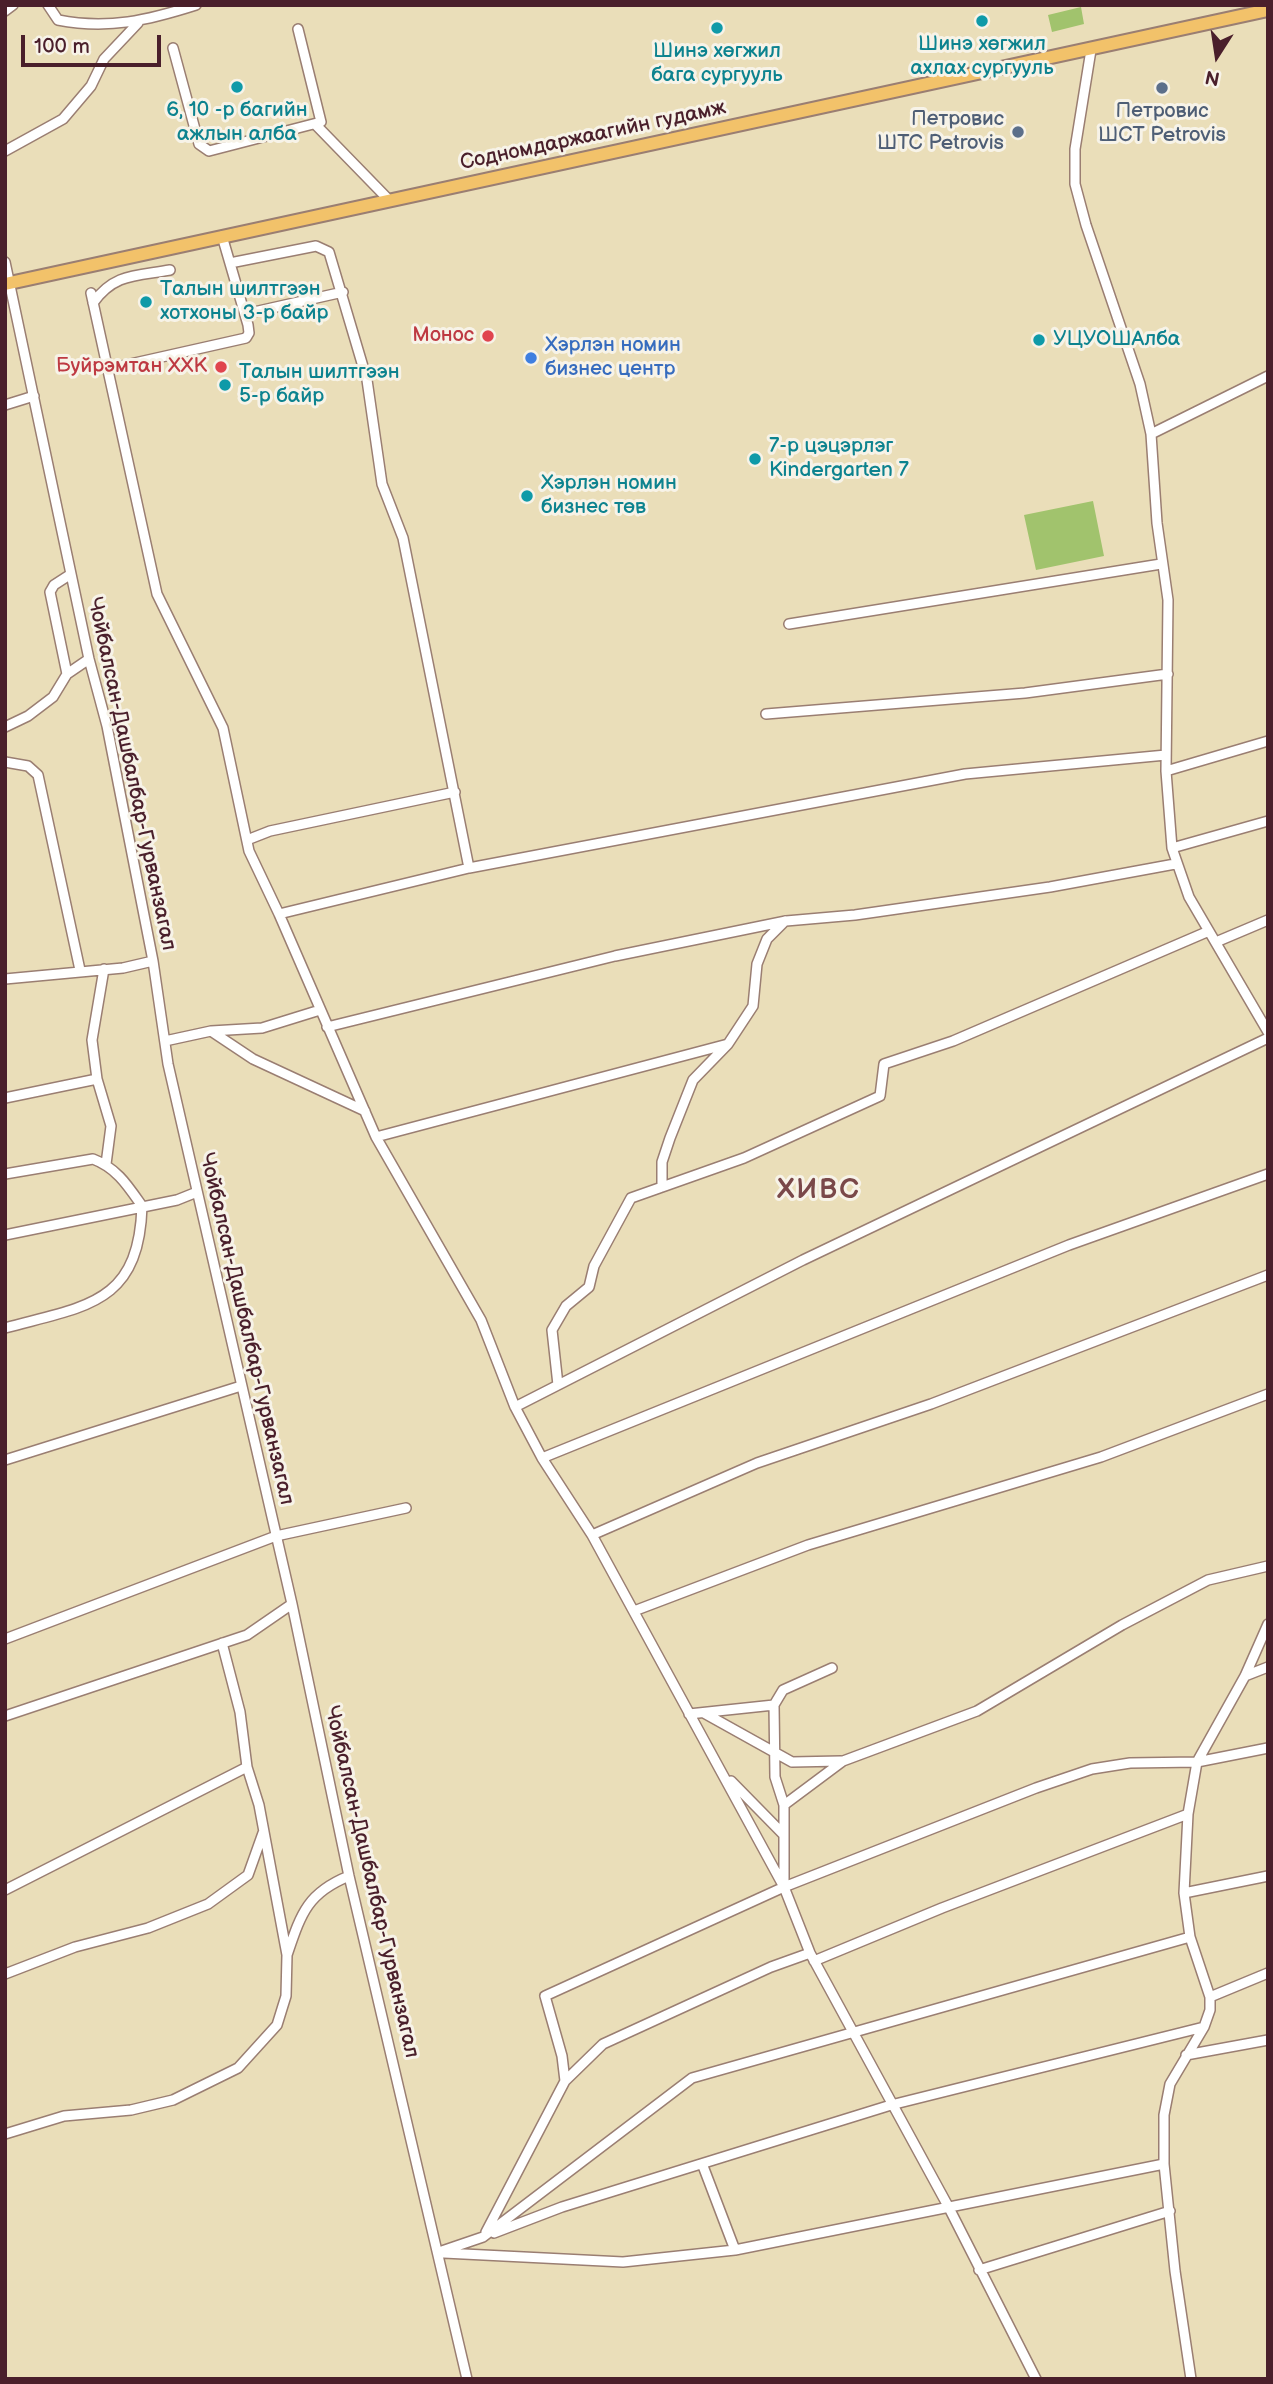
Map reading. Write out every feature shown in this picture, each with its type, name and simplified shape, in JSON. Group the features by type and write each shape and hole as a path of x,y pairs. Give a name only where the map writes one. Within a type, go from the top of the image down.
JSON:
{"main road":[{"name":"Содномдаржаагийн гудамж","path":"8,284 388,199 1091,50 1266,9"}],"street":[{"path":"5,11 13,5"},
{"path":"48,5 58,20 76,23 138,23 196,5"},
{"path":"5,151 62,119 91,86 104,60 138,23"},
{"path":"173,48 199,144 209,151 321,122 298,29"},
{"path":"1091,50 1075,149 1075,184 1086,225 1140,384 1151,434 1161,564 1168,600 1166,771 1172,848 1175,864 1189,897 1266,1026"},
{"path":"316,124 388,199"},
{"path":"108,369 246,338 249,333 245,314 222,236"},
{"path":"230,263 316,246 329,252 367,380 382,484 403,538 469,868"},
{"name":"Чойбалсан-Дашбалбар-Гурванзагал","path":"5,262 89,659 107,726 153,961 165,1041 197,1192 292,1604 349,1876 467,2379"},
{"path":"170,270 116,280 92,298 157,594 223,728 247,840 263,886 279,914 376,1138 481,1321 515,1407 542,1458 592,1535 784,1887 812,1957 948,2206 1036,2379"},
{"path":"245,314 343,292"},
{"path":"1151,434 1268,376"},
{"path":"5,405 34,396"},
{"path":"789,624 1161,564"},
{"path":"67,674 50,592 54,585 71,574"},
{"path":"5,727 29,716 53,697 67,674 89,659"},
{"path":"766,715 1025,693 1168,674"},
{"path":"1166,771 1268,741"},
{"path":"279,914 469,868 965,774 1166,755"},
{"path":"5,762 27,766 38,775 80,970"},
{"path":"247,840 270,831 455,792"},
{"path":"1172,848 1268,821"},
{"path":"327,1027 615,956 786,921 855,915 1037,889 1175,864"},
{"path":"1216,942 1268,920"},
{"path":"662,1187 662,1162 693,1080 728,1044 753,1006 757,964 767,939 786,921"},
{"path":"558,1385 552,1330 566,1306 589,1287 594,1266 631,1198 744,1158 880,1096 884,1064 953,1041 1209,931"},
{"path":"5,979 153,961"},
{"path":"104,969 92,1040 97,1079 111,1126 106,1164"},
{"path":"165,1041 211,1031 262,1028 320,1010"},
{"path":"211,1031 253,1059 365,1111"},
{"path":"515,1407 803,1260 1268,1038"},
{"path":"376,1138 728,1044"},
{"path":"5,1098 97,1079"},
{"path":"5,1174 74,1160 93,1159 106,1164 122,1177 142,1206 137,1248 126,1276 111,1294 76,1309 5,1328"},
{"path":"542,1458 1069,1245 1268,1174"},
{"path":"5,1235 197,1192"},
{"path":"592,1535 757,1463 931,1404 1268,1275"},
{"path":"5,1460 241,1386"},
{"path":"634,1611 808,1545 1101,1457 1268,1394"},
{"path":"5,1639 276,1536 406,1508"},
{"path":"784,1805 843,1761 976,1711 1122,1626 1209,1580 1268,1566"},
{"path":"5,1716 247,1635 292,1604"},
{"path":"1191,2378 1164,2164 1164,2115 1170,2084 1204,2026 1210,1997 1190,1937 1184,1893 1188,1814 1197,1762 1245,1676 1268,1624"},
{"path":"5,2134 64,2116 131,2110 173,2099 238,2068 277,2025 286,1996 287,1955 264,1828 247,1767 240,1712 222,1643"},
{"path":"1245,1676 1268,1667"},
{"path":"784,1887 784,1805 775,1777 774,1705 783,1690 832,1668"},
{"path":"689,1714 774,1705"},
{"path":"704,1713 774,1755 803,1764 843,1761"},
{"path":"565,2081 562,2056 545,1996 784,1887 1092,1769 1130,1763 1197,1762 1268,1748"},
{"path":"5,1890 247,1767"},
{"path":"722,1773 784,1835"},
{"path":"484,2237 565,2081 603,2045 771,1967 812,1957 1188,1814"},
{"path":"5,1974 75,1947 148,1928 208,1904 248,1875 264,1828"},
{"path":"287,1955 302,1910 325,1886 349,1876"},
{"path":"1184,1893 1268,1876"},
{"path":"484,2237 692,2078 1190,1937"},
{"path":"1210,1997 1268,1973"},
{"path":"439,2252 562,2207 703,2166 891,2105 1204,2026"},
{"path":"1186,2055 1268,2040"},
{"path":"439,2252 623,2262 735,2250 1164,2164"},
{"path":"703,2166 735,2250"},
{"path":"979,2270 1170,2211"}],"green space":[{"path":"1081,7 1084,24 1052,32 1048,15"},
{"path":"1093,501 1104,556 1036,570 1024,515"}],"place":[{"name":"Шинэ хөгжил ахлах сургууль","path":"982,21"},
{"name":"Шинэ хөгжил бага сургууль","path":"717,28"},
{"name":"6, 10 -р багийн ажлын алба","path":"237,87"},
{"name":"Петровис ШСТ Petrovis","path":"1162,88"},
{"name":"Петровис ШТС Petrovis","path":"1018,132"},
{"name":"Талын шилтгээн хотхоны 3-р байр","path":"146,302"},
{"name":"Монос","path":"488,336"},
{"name":"УЦУОШАлба","path":"1039,340"},
{"name":"Хэрлэн номин бизнес центр","path":"531,358"},
{"name":"Буйрэмтан ХХК","path":"221,367"},
{"name":"Талын шилтгээн 5-р байр","path":"225,385"},
{"name":"7-р цэцэрлэг Kindergarten 7","path":"755,459"},
{"name":"Хэрлэн номин бизнес төв","path":"527,496"}],"district":[{"name":"ХИВС","path":"819,1191"}]}
